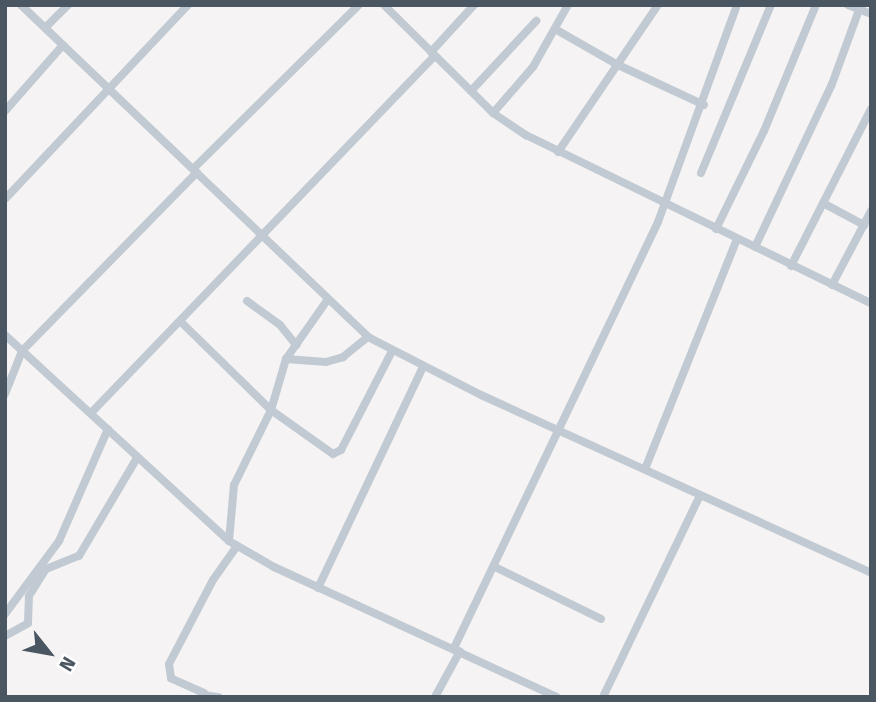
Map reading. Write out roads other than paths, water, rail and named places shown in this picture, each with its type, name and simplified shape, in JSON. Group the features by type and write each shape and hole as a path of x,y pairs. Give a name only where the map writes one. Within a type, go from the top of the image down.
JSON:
{"street":[{"path":"21,5 369,337 423,366 871,573"},
{"path":"45,28 68,5"},
{"path":"5,199 188,5"},
{"path":"5,394 22,351 195,170 359,5"},
{"path":"384,5 493,113 558,152 665,206 871,303"},
{"path":"394,15 402,5"},
{"path":"91,414 433,54 474,5"},
{"path":"493,113 533,66 568,5"},
{"path":"558,152 658,5"},
{"path":"435,697 665,206 704,105 737,5"},
{"path":"701,173 771,5"},
{"path":"716,229 764,131 816,5"},
{"path":"848,5 871,14"},
{"path":"754,247 832,84 859,10"},
{"path":"471,91 536,21"},
{"path":"555,29 616,64 704,105"},
{"path":"5,111 63,45"},
{"path":"791,266 871,110"},
{"path":"823,203 863,225"},
{"path":"832,285 871,212"},
{"path":"645,469 737,239"},
{"path":"219,697 204,695 171,678 169,664 233,544 234,485 271,410 286,359 328,299"},
{"path":"247,302 280,325 296,345"},
{"path":"180,321 271,410 338,454 392,351"},
{"path":"5,335 233,544 318,587 556,697"},
{"path":"286,359 326,362 343,357 369,337"},
{"path":"318,587 423,366"},
{"path":"5,614 59,541 108,429"},
{"path":"5,636 28,623 29,596 46,569 79,556 137,458"},
{"path":"603,697 700,495"},
{"path":"495,567 601,619"}]}
